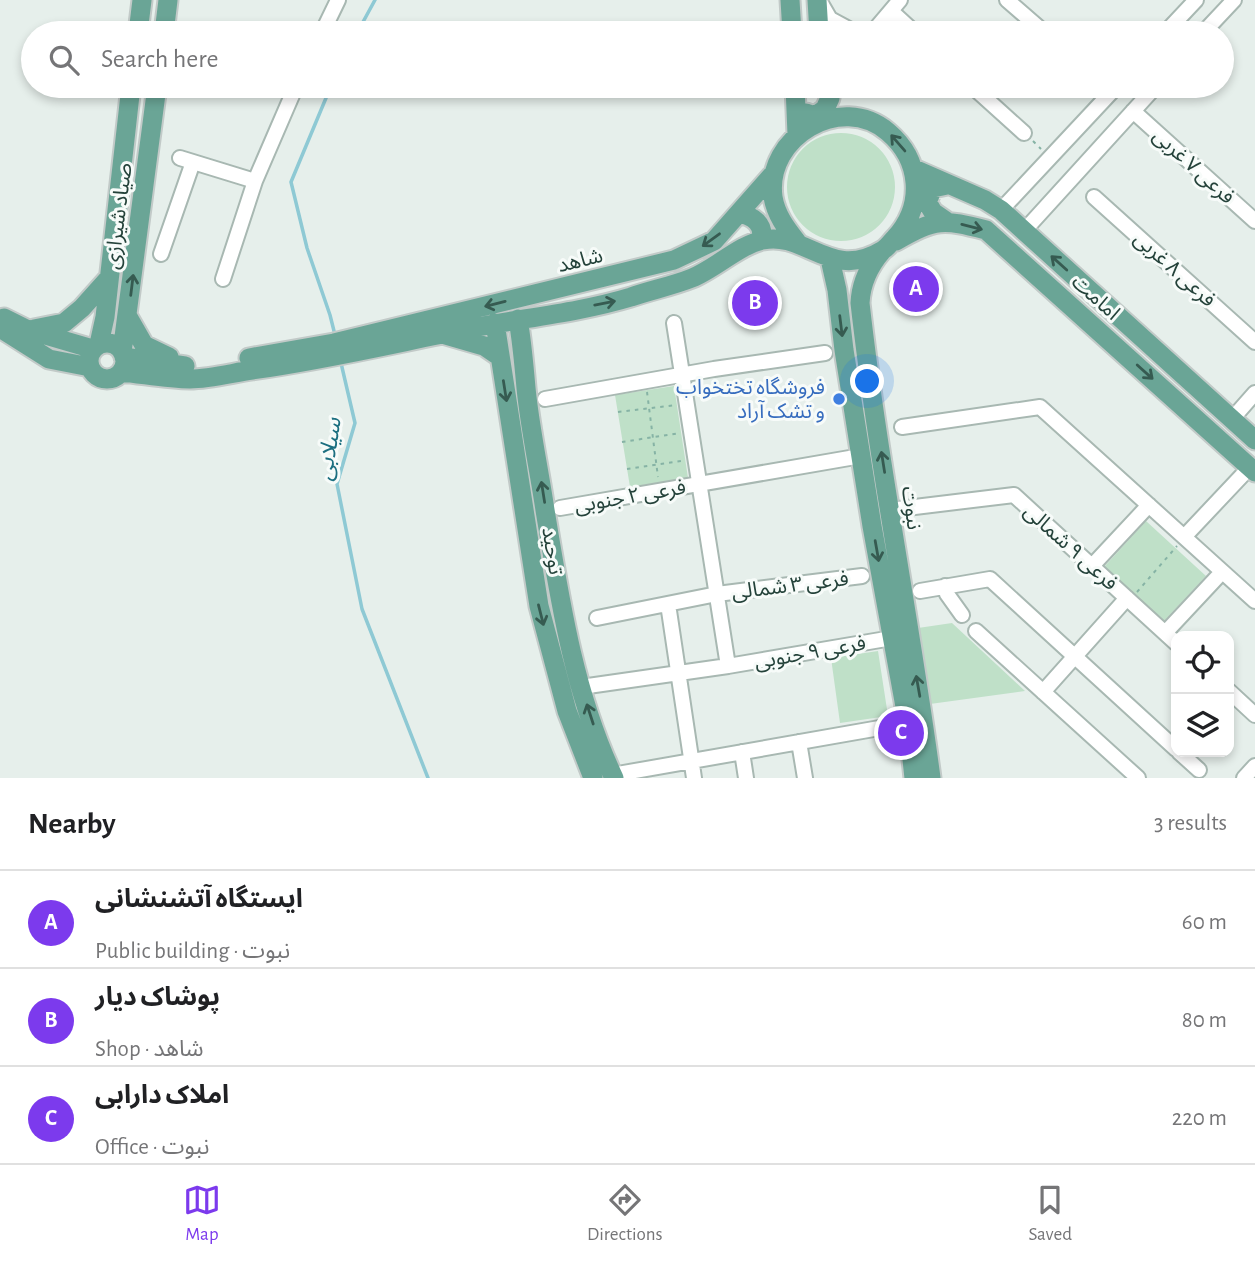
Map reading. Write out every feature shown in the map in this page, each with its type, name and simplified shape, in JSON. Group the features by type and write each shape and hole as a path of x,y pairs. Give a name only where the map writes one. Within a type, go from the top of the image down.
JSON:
{"main road":[{"path":"139,21 142,0"},
{"path":"165,21 168,0"},
{"path":"790,0 791,21"},
{"path":"818,0 819,21"},
{"name":"صیاد شیرازی","path":"94,353 105,317 130,98"},
{"name":"صیاد شیرازی","path":"122,360 155,98"},
{"path":"795,98 797,134"},
{"path":"797,98 805,113 815,116 825,109 827,98"},
{"path":"830,98 838,117"},
{"path":"837,290 839,286 849,282 860,290 876,258 885,248 910,217 917,194 914,169 903,147 886,130 863,119 838,117 816,122 797,134 783,152 775,173 773,195 779,217 797,242 808,251 830,259 848,261 867,257 885,248 920,228 946,221"},
{"name":"امامت","path":"914,169 985,200 1001,210 1255,440"},
{"name":"شاهد","path":"368,342 674,260 714,241 775,173"},
{"path":"946,221 933,212 927,202 933,188 947,185"},
{"path":"739,213 751,215 758,222 763,232 761,240"},
{"name":"امامت","path":"946,221 986,230 1253,470"},
{"path":"0,328 49,359 94,353 111,343 122,360 191,379 368,342 442,334 613,302 694,278 761,240 797,242"},
{"name":"نبوت","path":"830,259 908,723 914,778"},
{"path":"29,330 64,323 82,308 108,279"},
{"name":"نبوت","path":"860,290 866,355 931,778"},
{"path":"524,351 537,328 556,312"},
{"path":"0,316 29,330 94,353"},
{"path":"128,317 144,345 188,367"},
{"name":"توحید","path":"518,319 524,351 526,390 563,618 606,777"},
{"name":"توحید","path":"495,323 539,606 567,711 606,777"},
{"path":"442,334 484,346 500,357"},
{"path":"94,353 94,374 105,379 117,376 122,360"},
{"path":"122,360 188,367 290,358"}],"street":[{"path":"327,21 338,0"},
{"path":"818,0 834,21"},
{"path":"1176,21 1196,0"},
{"path":"1214,21 1234,0"},
{"path":"1013,5 1031,21"},
{"path":"883,21 896,6 907,21"},
{"path":"223,279 255,181 289,98"},
{"path":"985,98 1024,133"},
{"path":"1001,210 1101,98"},
{"path":"1024,231 1145,98"},
{"name":"فرعی ۷ غربی","path":"1133,111 1255,221"},
{"path":"161,254 186,160 255,181"},
{"name":"فرعی ۸ غربی","path":"1094,197 1255,342"},
{"path":"674,323 728,666"},
{"path":"545,400 682,374 825,354"},
{"path":"1232,419 1255,393"},
{"path":"902,427 1040,407 1255,601"},
{"name":"فرعی ۲ جنوبی","path":"561,508 861,456"},
{"path":"1184,537 1253,470"},
{"name":"فرعی ۹ شمالی","path":"890,510 1014,495 1127,598"},
{"path":"1092,566 1149,505"},
{"path":"1176,631 1222,572"},
{"name":"فرعی ۳ شمالی","path":"597,618 717,594 862,576"},
{"path":"920,591 990,579 1171,744"},
{"path":"944,586 962,615"},
{"path":"1042,692 1127,598 1171,638"},
{"path":"668,604 694,778"},
{"path":"976,631 1138,778"},
{"name":"فرعی ۹ جنوبی","path":"581,687 728,666 892,638"},
{"path":"1232,694 1255,715"},
{"path":"606,777 908,723"},
{"path":"799,742 805,777"},
{"path":"742,752 746,778"},
{"path":"1185,757 1199,770"},
{"path":"1244,778 1255,766"}],"path":[{"path":"1024,133 1050,158"},
{"path":"646,381 660,491"},
{"path":"618,412 677,405"},
{"path":"622,442 691,431"},
{"path":"627,469 685,460"},
{"path":"1127,598 1134,595 1184,537"}],"green space":[{"path":"841,133 862,137 879,149 891,166 895,187 891,208 879,225 862,237 841,241 820,237 803,225 791,208 787,187 791,166 803,149 820,137"},
{"path":"674,386 688,478 630,487 615,395"},
{"path":"1146,521 1206,576 1163,622 1104,567"},
{"path":"952,623 1025,691 930,704 918,628"},
{"path":"878,651 888,716 840,723 831,658"}],"waterway":[{"name":"سیلابی","path":"364,21 375,0"},
{"name":"سیلابی","path":"326,98 291,182 307,248 335,335"},
{"name":"سیلابی","path":"341,363 355,423 337,484 362,609 428,778"}],"place":[{"name":"ایستگاه آتشنشانی","path":"916,289"},
{"name":"پوشاک دیار","path":"755,303"},
{"name":"فروشگاه تختخواب و تشک آراد","path":"839,399"},
{"name":"املاک دارابی","path":"901,733"}]}
